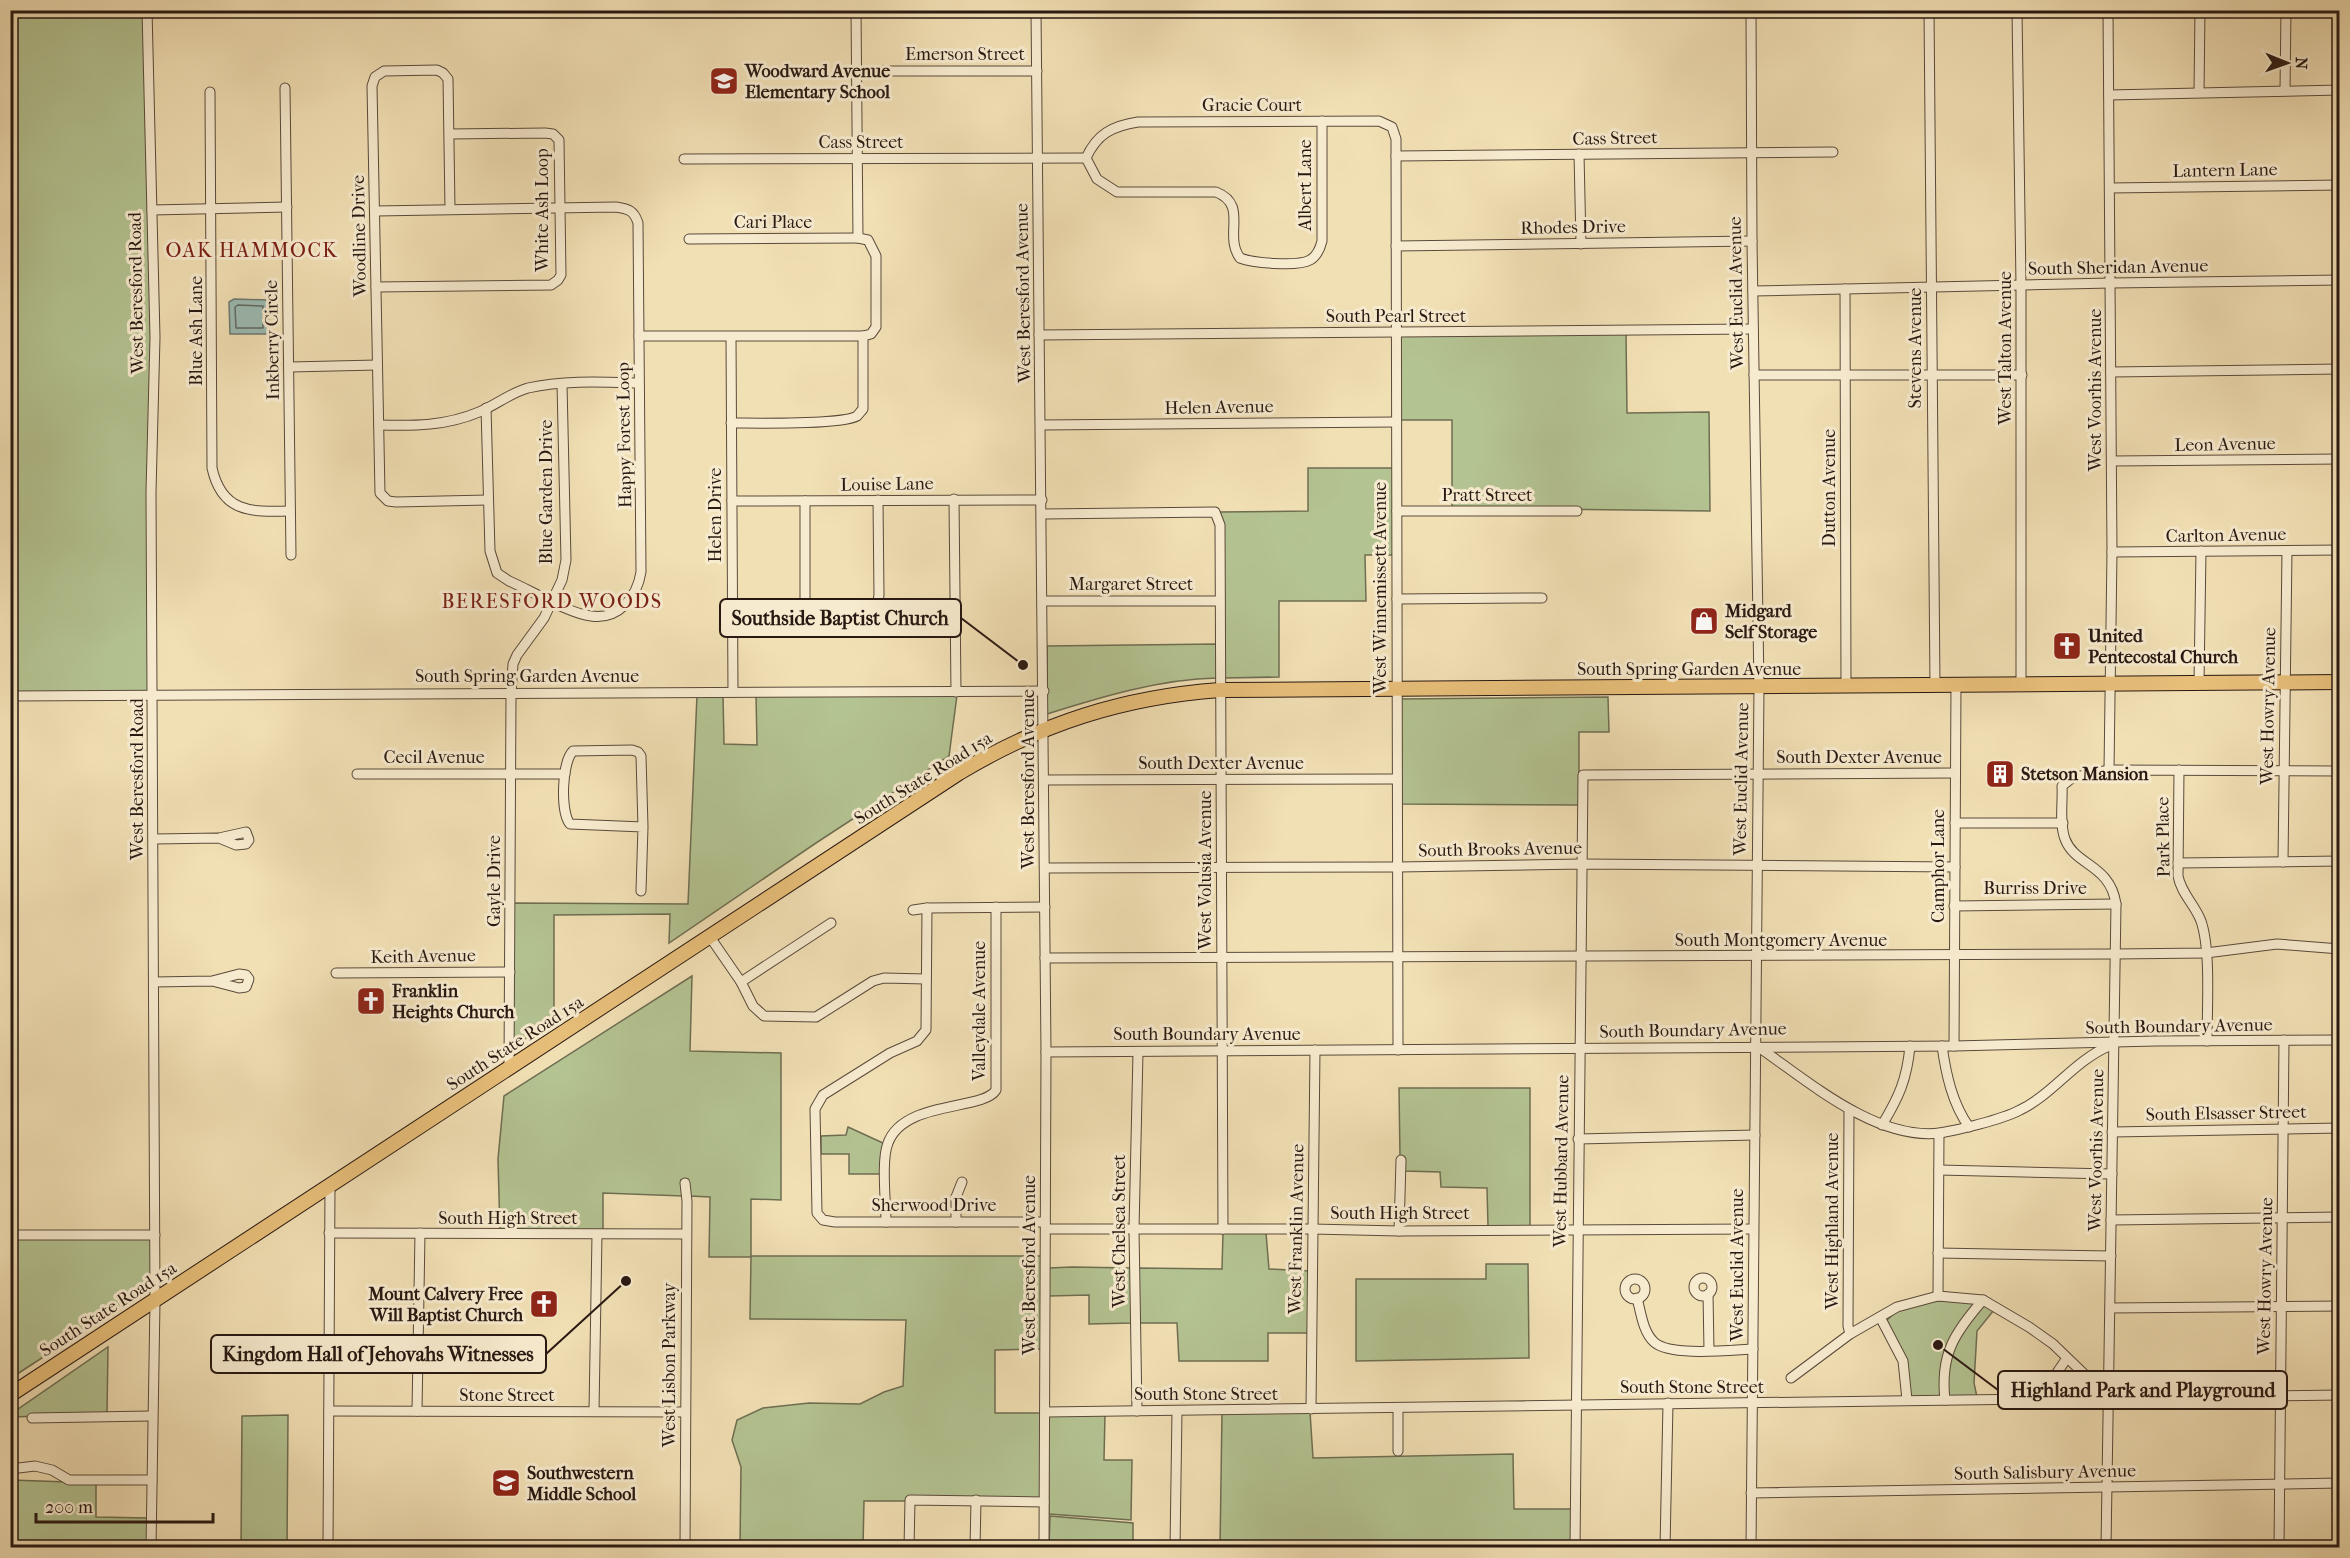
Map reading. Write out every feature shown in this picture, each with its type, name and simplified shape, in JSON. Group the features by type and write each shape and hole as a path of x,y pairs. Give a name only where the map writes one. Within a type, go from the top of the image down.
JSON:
{"highway":[{"name":"South Spring Garden Avenue","path":"1043,729 1086,713 1131,702 1220,690 2340,682"},
{"name":"South State Road 15a","path":"10,1395 959,773 1043,729"}],"street":[{"name":"West Beresford Road","path":"147,10 155,337 151,492 155,1234 151,1548"},
{"path":"639,336 863,336 871,334 876,327 876,256 868,240 858,238 856,10"},
{"name":"West Beresford Avenue","path":"1036,10 1043,514 1046,1052 1044,1548"},
{"name":"West Euclid Avenue","path":"1751,10 1759,687 1751,1548"},
{"name":"Stevens Avenue","path":"1929,10 1935,685"},
{"name":"West Talton Avenue","path":"2017,10 2022,375 2021,685"},
{"name":"West Voorhis Avenue","path":"2106,1548 2116,904 2114,892 2108,880 2071,849 2065,840 2062,786 2071,778 2109,770 2112,461 2108,10"},
{"path":"2199,92 2200,10"},
{"path":"2285,90 2286,10"},
{"name":"Woodline Drive","path":"450,209 448,79 437,70 384,71 375,77 372,86 380,493 388,501 396,502 488,500"},
{"name":"Emerson Street","path":"856,71 1037,71"},
{"name":"Inkberry Circle","path":"285,88 291,555"},
{"path":"2109,95 2340,90"},
{"name":"Blue Ash Lane","path":"210,92 212,468 215,482 227,499 244,508 262,512 290,511"},
{"name":"Albert Lane","path":"1086,158 1097,179 1117,192 1216,192 1227,196 1233,210 1233,244 1240,258 1250,262 1303,262 1312,260 1319,251 1322,241 1322,121"},
{"name":"Gracie Court","path":"1086,158 1098,138 1111,128 1138,122 1379,122 1392,127"},
{"name":"West Winnemissett Avenue","path":"1392,127 1396,139 1398,1050"},
{"name":"White Ash Loop","path":"376,287 551,285 561,275 559,140 553,134 450,134"},
{"name":"Cass Street","path":"1396,156 1833,152"},
{"path":"1579,154 1581,244"},
{"path":"1038,158 1086,158"},
{"name":"Cass Street","path":"684,159 1038,158"},
{"name":"Lantern Lane","path":"2110,188 2340,185"},
{"path":"152,210 287,207"},
{"name":"Happy Forest Loop","path":"376,212 616,207 628,209 635,214 638,223 641,572 636,594 621,608 602,616 590,616 508,581 497,573 490,550 486,408"},
{"name":"Cari Place","path":"689,239 858,238"},
{"name":"Rhodes Drive","path":"1396,246 1752,242"},
{"name":"South Sheridan Avenue","path":"1753,291 2340,280"},
{"name":"Dutton Avenue","path":"1845,289 1846,686"},
{"name":"South Pearl Street","path":"1039,335 1753,329"},
{"path":"731,423 805,422 858,416 863,409 863,336"},
{"name":"Helen Drive","path":"731,337 733,692"},
{"path":"290,367 376,365"},
{"path":"2111,372 2340,369"},
{"path":"1754,375 2022,375"},
{"path":"379,425 447,423 486,408 513,393 547,385 638,383"},
{"name":"Blue Garden Drive","path":"511,694 513,664 544,618 562,580 566,560 562,384"},
{"name":"Helen Avenue","path":"1041,425 1396,422"},
{"name":"Leon Avenue","path":"2112,461 2340,459"},
{"path":"954,499 956,692"},
{"path":"733,615 860,615 869,613 877,607 879,595 878,500"},
{"name":"Louise Lane","path":"732,501 1042,500"},
{"path":"805,501 805,615"},
{"name":"Pratt Street","path":"1396,511 1577,511"},
{"name":"West Volusia Avenue","path":"1043,514 1215,512 1220,525 1223,1229"},
{"name":"West Howry Avenue","path":"2283,862 2287,550"},
{"name":"Carlton Avenue","path":"2112,552 2340,550"},
{"path":"2199,683 2200,551"},
{"path":"1397,599 1542,598"},
{"name":"Margaret Street","path":"1043,601 1220,601"},
{"name":"Camphor Lane","path":"1954,1046 1956,685"},
{"name":"South Spring Garden Avenue","path":"10,696 1044,691"},
{"name":"Gayle Drive","path":"509,1068 511,694"},
{"path":"641,891 643,826 643,763 638,752 611,749 573,751 568,756 564,811 570,824 643,826"},
{"path":"2109,770 2340,771"},
{"name":"Park Place","path":"2179,770 2178,863 2180,885 2200,920 2205,953 2207,1041"},
{"name":"South Dexter Avenue","path":"1583,775 1955,773"},
{"name":"Cecil Avenue","path":"357,774 565,774"},
{"name":"West Hubbard Avenue","path":"1575,1548 1576,1229 1583,775"},
{"name":"South Dexter Avenue","path":"1044,780 1356,781 1397,779"},
{"path":"1955,823 2063,823"},
{"path":"154,840 219,838"},
{"path":"2178,863 2340,861"},
{"name":"South Brooks Avenue","path":"1045,868 1582,864 1955,867"},
{"name":"Burriss Drive","path":"1954,906 2116,904"},
{"name":"Valleydale Avenue","path":"886,1222 886,1151 892,1135 902,1126 927,1112 986,1099 996,1090 996,907"},
{"path":"913,910 1045,907"},
{"path":"710,937 741,982 753,1006 764,1016 816,1017 873,981 884,978 926,979 927,908"},
{"path":"741,982 831,922"},
{"name":"South Montgomery Avenue","path":"1045,958 1954,956 2205,953 2277,944 2340,949"},
{"name":"Keith Avenue","path":"336,973 510,972"},
{"name":"Sherwood Drive","path":"926,979 926,1030 917,1041 890,1053 847,1079 823,1095 815,1109 817,1213 823,1220 1046,1225"},
{"path":"154,982 212,981"},
{"name":"West Howry Avenue","path":"2279,1548 2284,1040"},
{"name":"South Boundary Avenue","path":"1046,1052 1954,1046 2340,1040"},
{"path":"1757,1046 1849,1109 1882,1125 1925,1133 1939,1133 1969,1127 2020,1110 2092,1053 2114,1044"},
{"path":"1882,1125 1897,1101 1907,1074 1910,1046"},
{"path":"1942,1046 1951,1090 1961,1116 1969,1127"},
{"name":"West Franklin Avenue","path":"1311,1409 1315,1050"},
{"name":"West Chelsea Street","path":"1137,1411 1134,1229 1138,1052"},
{"name":"West Highland Avenue","path":"1849,1109 1848,1326 1850,1334"},
{"name":"South Elsasser Street","path":"2112,1132 2340,1128"},
{"path":"1938,1296 1939,1133"},
{"path":"1578,1139 1755,1135"},
{"path":"1399,1231 1401,1160"},
{"path":"1939,1170 2112,1174"},
{"path":"956,1222 956,1197 962,1182"},
{"name":"West Lisbon Parkway","path":"685,1183 686,1548"},
{"path":"328,1548 330,1186"},
{"path":"2111,1220 2340,1218"},
{"name":"South High Street","path":"1046,1225 1134,1229 1399,1231 1753,1229"},
{"name":"South High Street","path":"329,1233 686,1234"},
{"path":"417,1411 420,1233"},
{"path":"10,1235 155,1234"},
{"path":"594,1412 597,1235"},
{"path":"1938,1253 2111,1256"},
{"path":"1708,1294 1709,1350"},
{"path":"1791,1377 1850,1334 1897,1307 1938,1296 1983,1300 2030,1327 2053,1344 2109,1398"},
{"path":"1637,1299 1646,1330 1655,1343 1670,1350 1753,1349"},
{"path":"1945,1400 1943,1379 1947,1354 1961,1324 1983,1300"},
{"path":"2110,1308 2340,1306"},
{"path":"1880,1317 1903,1361 1907,1400"},
{"path":"2039,1399 2067,1358"},
{"name":"South Stone Street","path":"1045,1412 2340,1395"},
{"path":"1665,1548 1668,1403"},
{"path":"1398,1408 1398,1451"},
{"name":"Stone Street","path":"329,1411 685,1412"},
{"path":"1175,1548 1177,1411"},
{"path":"32,1418 151,1416"},
{"path":"10,1469 35,1466 52,1470 69,1480 152,1480"},
{"name":"South Salisbury Avenue","path":"1751,1493 2340,1484"},
{"path":"909,1548 910,1500 1044,1502"},
{"path":"975,1548 976,1500"}],"green space":[{"path":"11,11 143,11 152,337 150,693 11,693"},
{"path":"1626,334 1627,413 1709,412 1710,511 1452,508 1452,420 1400,420 1400,336"},
{"path":"1308,468 1393,468 1393,555 1365,555 1366,601 1279,601 1279,677 1223,678 1219,512 1308,511"},
{"path":"1217,644 1217,678 1152,685 1109,695 1047,714 1047,646"},
{"path":"697,695 723,695 724,744 757,745 756,695 957,695 949,756 669,943 670,914 554,915 554,1013 513,1050 513,903 688,904"},
{"path":"1608,697 1609,732 1579,732 1579,805 1401,804 1401,699"},
{"path":"692,976 690,1051 781,1053 781,1200 751,1199 751,1256 1042,1256 1042,1349 995,1350 995,1413 1042,1413 1041,1499 907,1497 907,1501 864,1501 863,1547 740,1547 741,1467 732,1440 737,1420 763,1408 809,1403 860,1404 884,1392 903,1386 906,1320 750,1319 751,1257 709,1257 710,1197 690,1196 688,1179 681,1180 683,1196 603,1193 603,1232 500,1232 498,1159 504,1096"},
{"path":"1399,1088 1530,1088 1530,1226 1488,1226 1487,1188 1441,1187 1440,1172 1404,1171 1405,1158 1400,1157"},
{"path":"848,1127 883,1143 882,1174 849,1174 849,1154 821,1154 821,1136 846,1135"},
{"path":"1223,1233 1266,1233 1269,1269 1309,1271 1308,1333 1268,1333 1268,1361 1179,1361 1177,1323 1139,1323 1138,1268 1222,1269"},
{"path":"151,1237 151,1287 11,1378 11,1238"},
{"path":"1486,1264 1528,1264 1529,1358 1356,1361 1356,1279 1486,1279"},
{"path":"1049,1268 1131,1268 1132,1323 1089,1324 1089,1295 1049,1296"},
{"path":"1930,1301 1971,1303 1994,1310 1977,1331 1974,1383 1977,1397 1911,1397 1905,1360 1887,1320 1898,1310"},
{"path":"108,1347 107,1414 11,1417 11,1414"},
{"path":"1310,1412 1313,1458 1513,1454 1514,1509 1571,1509 1571,1547 1220,1548 1222,1413"},
{"path":"1048,1414 1105,1414 1104,1460 1132,1460 1131,1520 1049,1514"},
{"path":"288,1415 287,1547 241,1547 242,1416"},
{"path":"11,1480 96,1483 96,1517 148,1518 147,1546 11,1548"},
{"path":"1050,1516 1133,1523 1133,1547 1049,1547"}],"water":[{"path":"234,299 268,300 269,334 230,334 229,302"}],"place":[{"name":"Woodward Avenue Elementary School","path":"724,81"},
{"name":"Midgard Self Storage","path":"1704,621"},
{"name":"United Pentecostal Church","path":"2067,646"},
{"name":"Southside Baptist Church","path":"1023,665"},
{"name":"Stetson Mansion","path":"2000,774"},
{"name":"Franklin Heights Church","path":"371,1001"},
{"name":"Kingdom Hall of Jehovahs Witnesses","path":"626,1281"},
{"name":"Mount Calvery Free Will Baptist Church","path":"544,1304"},
{"name":"Highland Park and Playground","path":"1938,1345"},
{"name":"Southwestern Middle School","path":"506,1483"}],"district":[{"name":"OAK HAMMOCK","path":"252,250"},
{"name":"BERESFORD WOODS","path":"552,601"}]}
